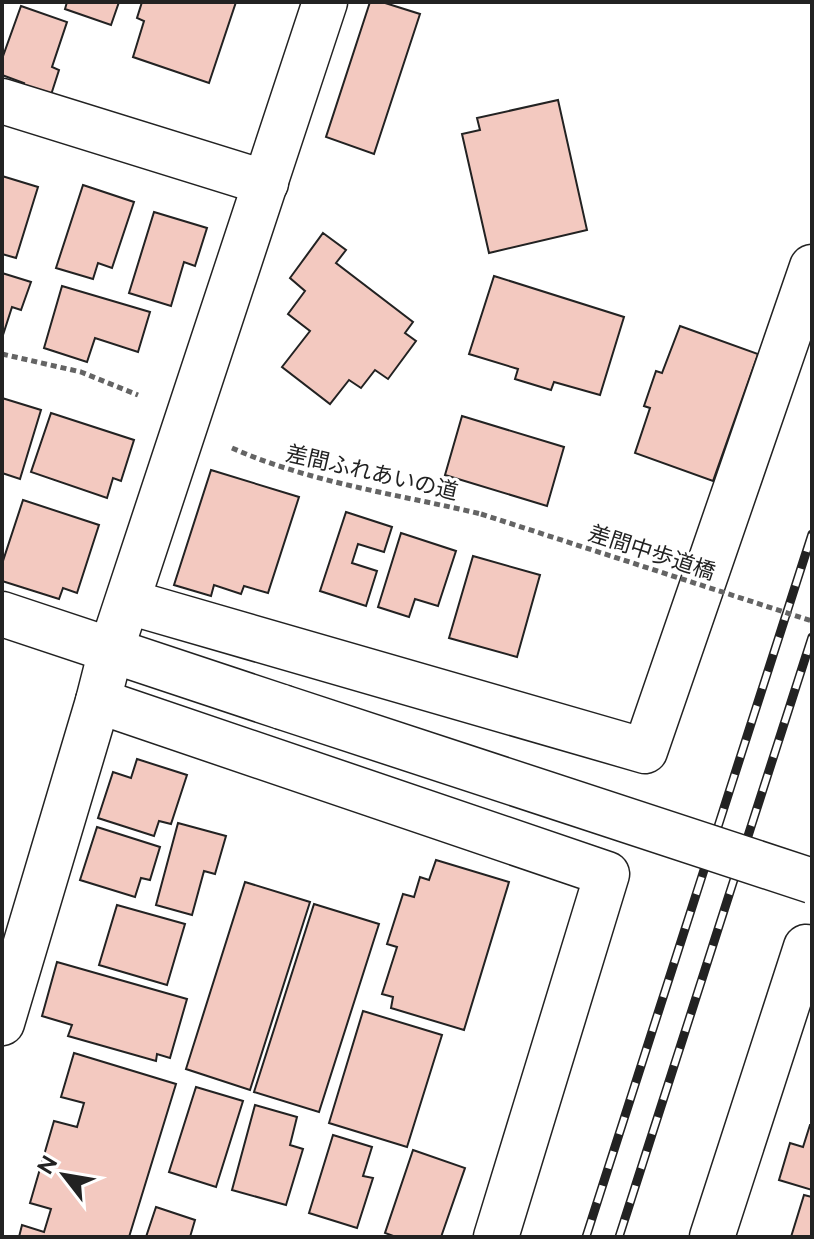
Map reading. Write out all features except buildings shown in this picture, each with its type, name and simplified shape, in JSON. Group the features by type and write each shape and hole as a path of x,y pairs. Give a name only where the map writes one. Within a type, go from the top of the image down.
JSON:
{"street":[{"path":"2,1023 111,650 325,2"},
{"path":"2,101 266,183"},
{"path":"129,602 645,751 812,267"},
{"path":"2,614 812,881"},
{"path":"98,701 607,874 496,1237"},
{"path":"712,1237 806,947 812,949"}],"path":[{"path":"2,354 81,372 145,398"},
{"name":"差間ふれあいの道","path":"226,445 265,463 311,478 481,514"},
{"name":"差間中歩道橋","path":"481,514 812,621"}],"railway":[{"path":"586,1237 812,534"},
{"path":"619,1237 812,637"}]}
